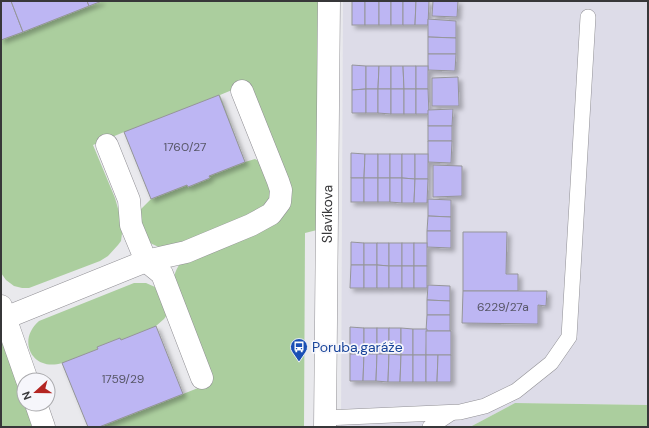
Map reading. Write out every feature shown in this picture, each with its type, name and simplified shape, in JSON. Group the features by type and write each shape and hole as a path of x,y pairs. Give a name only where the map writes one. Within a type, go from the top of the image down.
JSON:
{"street":[{"name":"Slavíkova","path":"325,423 330,1"},
{"path":"24,372 3,312 146,261 186,252 251,225 271,214 280,202 281,190 242,91"},
{"path":"107,145 129,200 132,225 146,261 162,274 202,378"},
{"path":"39,412 44,427"}],"lane":[{"path":"325,423 452,413 486,406 516,391 551,363 569,337 588,17"},
{"path":"430,427 452,413"}],"shaded area":[{"path":"343,1 648,1 648,405 515,403 470,427 341,427"}],"green space":[{"path":"1,1 318,1 317,230 305,233 304,427 88,427 62,363 52,365 43,363 36,359 31,353 29,337 32,329 39,321 134,283 146,283 155,287 167,315 156,326 183,394 213,382 177,292 174,281 175,273 179,265 247,236 288,183 249,83 220,95 245,162 255,159 262,163 272,186 269,202 250,218 163,249 150,243 139,224 141,209 151,199 124,132 93,145 115,198 123,226 121,241 108,256 100,261 29,288 14,286 6,280 1,273"},
{"path":"1,339 16,381 16,412 27,412 32,427 1,427"},
{"path":"515,403 648,405 648,427 470,427"}],"building":[{"path":"1,1 11,1 23,32 1,40"},
{"path":"11,1 87,1 89,6 23,32"},
{"path":"87,1 102,1 89,6"},
{"path":"352,1 365,1 365,25 352,25"},
{"path":"365,1 379,1 379,25 365,25"},
{"path":"379,1 391,1 391,25 379,25"},
{"path":"391,1 403,1 403,25 391,25"},
{"path":"403,1 416,1 415,25 403,25"},
{"path":"416,1 429,1 428,25 415,25"},
{"path":"433,1 458,1 457,17 432,16"},
{"path":"428,19 456,21 456,38 428,37"},
{"path":"428,37 456,38 456,54 428,54"},
{"path":"428,54 456,54 455,71 428,70"},
{"path":"352,65 366,66 366,89 352,90"},
{"path":"366,66 379,66 378,89 366,89"},
{"path":"379,66 391,66 391,89 378,89"},
{"path":"391,66 403,66 404,89 391,89"},
{"path":"403,66 416,66 416,89 404,89"},
{"path":"416,66 428,66 428,89 416,89"},
{"path":"458,77 459,106 432,106 432,78"},
{"path":"366,89 366,113 352,113 352,90"},
{"path":"366,89 378,89 378,113 366,113"},
{"path":"378,89 391,89 391,114 378,113"},
{"path":"391,89 404,89 404,114 391,114"},
{"path":"404,89 416,89 416,114 404,114"},
{"path":"416,89 428,89 429,114 416,114"},
{"path":"219,95 245,162 209,176 210,178 188,187 187,185 151,199 124,132"},
{"path":"453,109 452,126 428,126 428,110"},
{"path":"428,126 452,126 452,141 428,141"},
{"path":"428,141 452,141 451,163 428,162"},
{"path":"351,153 365,154 364,178 351,178"},
{"path":"365,154 378,154 378,178 364,178"},
{"path":"378,154 390,154 390,178 378,178"},
{"path":"390,154 402,154 402,178 390,178"},
{"path":"402,154 415,154 415,179 402,178"},
{"path":"415,154 428,154 428,179 415,179"},
{"path":"433,165 462,166 462,196 433,197"},
{"path":"351,178 364,178 364,202 351,202"},
{"path":"364,178 378,178 378,202 364,202"},
{"path":"378,178 390,178 390,202 378,202"},
{"path":"390,178 402,178 402,203 390,202"},
{"path":"402,178 415,179 414,203 402,203"},
{"path":"415,179 428,179 427,203 414,203"},
{"path":"428,199 451,200 451,217 428,216"},
{"path":"428,216 451,217 451,231 427,231"},
{"path":"427,231 451,231 451,248 427,247"},
{"path":"463,232 507,232 506,274 518,274 518,291 463,291"},
{"path":"351,242 364,243 364,265 351,265"},
{"path":"364,243 377,243 377,265 364,265"},
{"path":"377,243 389,243 389,266 377,265"},
{"path":"389,243 402,243 402,266 389,266"},
{"path":"402,243 414,243 414,266 402,266"},
{"path":"414,243 427,243 427,266 414,266"},
{"path":"351,265 364,265 364,288 350,288"},
{"path":"364,265 377,265 377,288 364,288"},
{"path":"377,265 389,266 389,288 377,288"},
{"path":"389,266 402,266 402,288 389,288"},
{"path":"402,266 414,266 414,288 402,288"},
{"path":"414,266 427,266 427,288 414,288"},
{"path":"428,285 450,286 450,301 427,300"},
{"path":"463,291 547,291 546,306 538,305 538,324 462,323"},
{"path":"427,300 450,301 450,315 427,315"},
{"path":"427,315 450,315 450,331 426,331"},
{"path":"156,326 183,394 99,427 88,427 62,363 98,349 97,347 120,338 121,340"},
{"path":"350,327 364,328 364,354 350,354"},
{"path":"364,328 377,328 377,354 364,354"},
{"path":"377,328 389,328 389,354 377,354"},
{"path":"389,328 401,328 401,355 389,354"},
{"path":"401,328 413,329 413,355 401,355"},
{"path":"413,329 427,329 426,355 413,355"},
{"path":"426,331 451,331 451,355 426,355"},
{"path":"350,354 364,354 363,381 350,381"},
{"path":"364,354 377,354 376,381 363,381"},
{"path":"377,354 389,354 388,382 376,381"},
{"path":"389,354 401,355 400,382 388,382"},
{"path":"401,355 413,355 413,382 400,382"},
{"path":"413,355 426,355 426,382 413,382"},
{"path":"426,355 438,355 437,382 426,382"},
{"path":"438,355 451,355 451,382 437,382"}],"place":[{"name":"Poruba,garáže","path":"299,362"}]}
